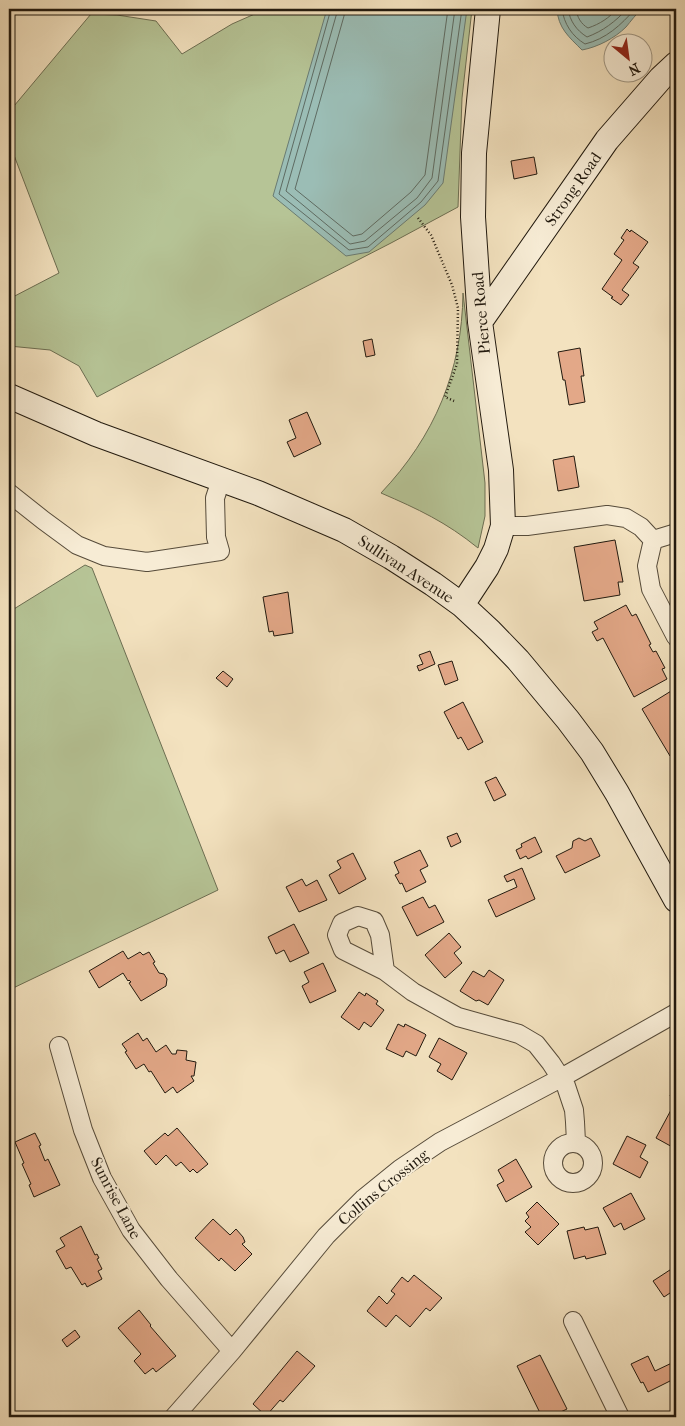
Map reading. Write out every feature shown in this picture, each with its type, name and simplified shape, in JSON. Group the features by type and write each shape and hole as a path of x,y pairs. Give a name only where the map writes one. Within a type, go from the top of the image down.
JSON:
{"street":[{"name":"Pierce Road","path":"462,605 487,567 503,526 501,470 480,322 473,217 474,153 488,9"},
{"name":"Strong Road","path":"480,322 607,140 661,78 676,64"},
{"name":"Sullivan Avenue","path":"9,396 96,434 258,492 344,530 391,557 462,605 518,660 592,752 617,793 676,900"},
{"path":"9,493 77,544 104,556 147,562 220,551 216,537 215,498 221,480"},
{"path":"503,526 528,526 607,515 626,518 641,527 653,540"},
{"path":"653,540 676,533"},
{"path":"653,540 646,566 651,589 676,637"},
{"path":"385,971 413,992 458,1017 519,1034 536,1044 551,1062 570,1096 576,1122 576,1142"},
{"name":"Collins Crossing","path":"174,1417 232,1351 326,1236 363,1199 400,1169 440,1142 561,1078 676,1013"},
{"name":"Sunrise Lane","path":"59,1046 83,1130 102,1178 130,1230 158,1266 232,1351"},
{"path":"572,1321 620,1417"}],"path":[{"path":"418,218 431,235 452,285 458,308 457,364 445,396 454,401"}],"green space":[{"path":"266,9 472,9 462,98 458,207 97,397 79,366 50,350 9,346 9,299 59,273 12,150 14,106 91,14 117,15 156,21 182,54 232,24"},
{"path":"463,293 485,483 485,516 478,548 455,531 431,517 381,493 416,449 442,401 451,376 457,349"},
{"path":"85,565 92,568 218,890 9,990 9,612"}],"water":[{"path":"327,9 467,9 443,183 425,205 369,252 346,256 273,196"},
{"path":"557,9 642,9 620,32 602,32 602,43 582,50 562,27"}],"building":[{"path":"534,157 537,174 514,179 511,161"},
{"path":"627,229 648,242 633,263 639,267 622,290 629,295 621,305 602,289 622,260 614,254 624,240 621,238"},
{"path":"372,339 375,355 366,357 363,341"},
{"path":"580,348 584,376 581,376 585,402 569,405 558,352"},
{"path":"307,412 321,444 294,457 287,442 296,438 289,420"},
{"path":"574,456 579,487 558,491 553,460"},
{"path":"615,540 623,582 618,582 620,595 584,601 574,547"},
{"path":"676,566 676,579 671,569"},
{"path":"288,592 293,633 274,636 273,631 269,632 263,597"},
{"path":"626,605 632,616 636,614 651,644 649,645 653,652 656,651 665,668 662,669 667,679 634,697 603,638 597,641 592,632 598,629 594,622"},
{"path":"430,651 435,664 419,671 417,666 423,664 419,655"},
{"path":"452,661 458,680 445,685 438,665"},
{"path":"223,671 233,679 227,687 216,678"},
{"path":"676,688 676,752 670,756 642,709"},
{"path":"463,702 483,742 468,750 461,737 458,739 444,712"},
{"path":"496,777 506,795 494,801 485,782"},
{"path":"457,833 461,842 451,847 447,837"},
{"path":"535,837 542,852 528,859 526,856 520,859 516,850 522,847 521,844"},
{"path":"579,838 585,841 591,838 600,856 565,873 556,856 572,848 573,841"},
{"path":"420,850 428,866 420,870 426,882 406,892 402,883 400,884 395,875 399,873 394,862"},
{"path":"353,853 366,879 339,894 329,875 341,868 337,861"},
{"path":"522,868 535,899 496,917 488,900 517,887 514,879 507,882 504,876"},
{"path":"302,879 306,886 317,880 327,900 299,912 286,887"},
{"path":"423,897 429,908 435,905 444,922 417,936 402,907"},
{"path":"294,924 309,953 290,962 284,950 276,954 268,937"},
{"path":"449,933 461,947 454,953 462,963 445,978 425,955"},
{"path":"123,951 128,959 140,952 143,955 149,952 159,973 164,974 167,979 166,986 141,1001 129,983 131,982 128,981 123,973 99,988 89,971"},
{"path":"323,963 336,991 310,1003 302,986 309,982 304,972"},
{"path":"489,970 504,980 488,1005 479,1000 476,1001 460,991 473,971 484,977"},
{"path":"359,992 365,996 366,993 378,1001 376,1004 384,1010 371,1027 364,1022 359,1030 341,1017"},
{"path":"398,1024 404,1027 405,1024 426,1035 416,1056 406,1051 403,1057 386,1049"},
{"path":"138,1033 143,1041 147,1038 156,1052 166,1045 172,1054 176,1054 177,1050 187,1051 186,1060 196,1062 194,1076 191,1076 194,1081 177,1093 173,1087 165,1093 151,1071 149,1072 144,1064 136,1069 122,1044"},
{"path":"439,1038 467,1053 452,1080 437,1071 441,1064 429,1057"},
{"path":"676,1083 676,1099 670,1096"},
{"path":"671,1110 676,1113 676,1149 656,1138"},
{"path":"177,1128 208,1164 197,1173 193,1169 190,1172 181,1162 176,1166 166,1155 156,1165 144,1151 165,1133 168,1136"},
{"path":"35,1133 41,1145 39,1146 45,1161 48,1159 60,1185 34,1197 29,1185 31,1184 22,1164 24,1163 15,1142"},
{"path":"627,1136 646,1145 640,1157 648,1162 640,1178 613,1164"},
{"path":"516,1159 532,1187 506,1202 497,1185 504,1181 498,1170"},
{"path":"631,1193 645,1219 624,1230 621,1223 614,1227 603,1208"},
{"path":"537,1202 559,1224 538,1245 525,1232 531,1227 525,1221 529,1217 526,1213"},
{"path":"213,1219 230,1235 236,1229 245,1242 242,1244 252,1254 235,1271 221,1258 219,1261 195,1238"},
{"path":"81,1226 95,1255 97,1254 99,1258 97,1259 102,1269 98,1271 102,1279 87,1287 85,1283 82,1285 71,1267 66,1269 56,1251 65,1246 60,1238"},
{"path":"584,1227 585,1230 598,1227 606,1254 586,1259 585,1256 574,1259 567,1231"},
{"path":"676,1266 676,1289 664,1297 653,1281"},
{"path":"414,1275 442,1298 430,1311 426,1308 410,1327 396,1315 386,1327 367,1311 379,1296 387,1304 395,1294 391,1291 402,1277 408,1282"},
{"path":"139,1310 176,1356 156,1372 153,1368 145,1374 134,1361 141,1354 118,1328"},
{"path":"75,1330 80,1337 67,1347 62,1340"},
{"path":"297,1351 315,1366 283,1402 280,1400 266,1416 253,1404"},
{"path":"540,1355 567,1409 550,1417 542,1417 517,1366"},
{"path":"648,1356 655,1371 676,1361 676,1378 648,1392 631,1364"},
{"path":"9,1387 14,1397 9,1399"}]}
